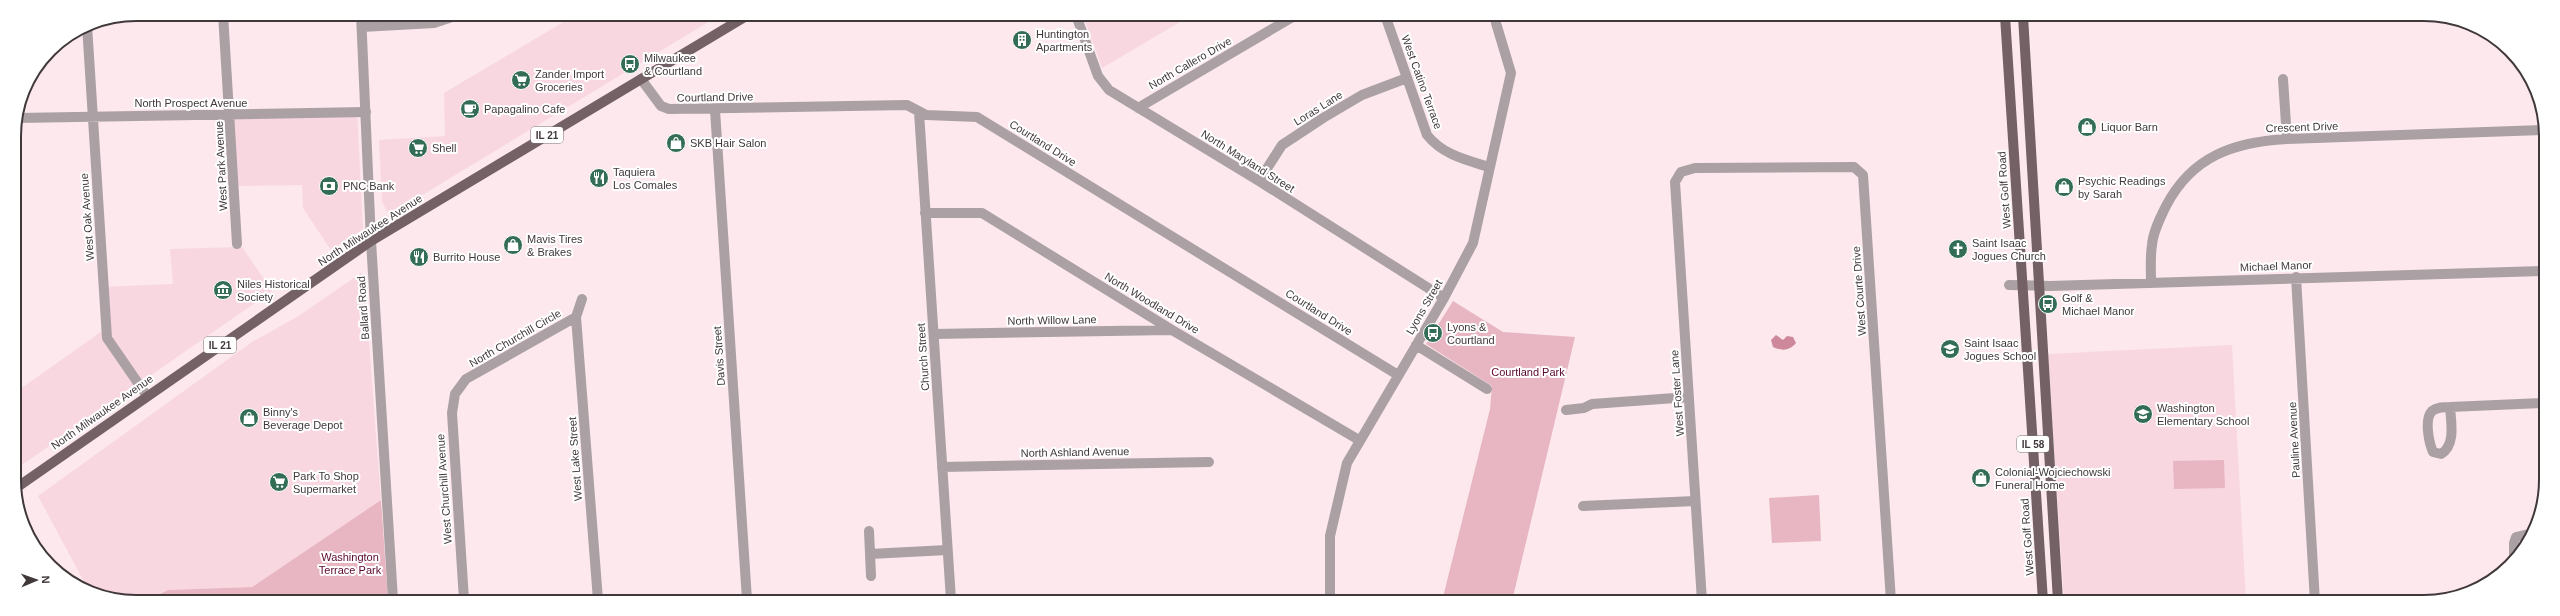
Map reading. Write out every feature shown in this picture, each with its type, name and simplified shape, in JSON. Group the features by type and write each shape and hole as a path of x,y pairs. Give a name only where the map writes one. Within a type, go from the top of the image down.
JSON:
{"main road":[{"name":"North Milwaukee Avenue","path":"21,483 371,241 738,21"},
{"name":"West Golf Road","path":"2005,21 2043,595"},
{"name":"IL 58","path":"2023,21 2058,595"}],"street":[{"name":"West Park Avenue","path":"223,21 237,244"},
{"name":"Ballard Road","path":"362,21 371,241 393,595"},
{"path":"362,27 434,23 440,21"},
{"name":"North Maryland Street","path":"1078,21 1102,83 1109,90 1259,181 1444,298"},
{"name":"North Callero Drive","path":"1138,108 1286,21"},
{"name":"West Catino Terrace","path":"1387,21 1427,135 1435,145 1450,155 1489,167"},
{"name":"Lyons Street","path":"1330,595 1328,552 1333,517 1347,463 1359,440 1444,298 1473,243 1511,73 1496,21"},
{"name":"West Oak Avenue","path":"87,32 107,338 147,396"},
{"name":"Loras Lane","path":"1259,181 1282,145 1362,95 1407,78"},
{"name":"Courtland Drive","path":"641,79 661,106 669,109 715,110 907,105 912,106 919,112 926,115 977,116 1398,375"},
{"path":"2283,79 2287,139"},
{"name":"Davis Street","path":"715,110 747,595"},
{"name":"North Prospect Avenue","path":"23,118 93,116 230,116 366,112"},
{"name":"Church Street","path":"919,112 951,595"},
{"name":"Crescent Drive","path":"2151,282 2152,245 2156,230 2171,196 2191,172 2209,158 2232,147 2250,142 2287,139 2539,130"},
{"name":"West Courte Drive","path":"1675,182 1681,172 1695,168 1854,167 1863,175 1891,595"},
{"name":"West Foster Lane","path":"1675,182 1702,595"},
{"name":"North Woodland Drive","path":"926,213 982,213 1172,330 1359,440"},
{"name":"Michael Manor","path":"2010,285 2038,286 2296,277 2539,271"},
{"name":"Pauline Avenue","path":"2296,277 2315,595"},
{"path":"576,317 582,300"},
{"name":"North Churchill Circle","path":"466,379 576,317"},
{"name":"West Lake Street","path":"576,317 598,595"},
{"name":"North Willow Lane","path":"934,334 1172,330"},
{"path":"1416,345 1487,389"},
{"name":"West Churchill Avenue","path":"464,595 452,413 455,394 466,379"},
{"path":"1566,410 1584,408 1592,404 1689,398"},
{"path":"2450,407 2539,403"},
{"name":"North Ashland Avenue","path":"942,467 1209,462"},
{"path":"1583,506 1695,501"},
{"path":"869,531 871,576"},
{"path":"2514,552 2516,537 2525,535"},
{"path":"870,554 947,550"}],"shaded area":[{"path":"565,21 710,21 399,209 387,211 382,202 379,140 445,136 444,93"},
{"path":"1085,21 1182,21 1102,68"},
{"path":"357,110 363,229 331,250 303,208 302,185 236,186 231,113"},
{"path":"242,247 272,291 21,466 21,388 105,329 102,287 173,284 170,249"},
{"path":"361,273 364,277 381,500 252,587 168,590 158,595 136,595 113,593 85,583 38,496 252,342 297,317"},
{"path":"1776,335 1783,340 1787,336 1793,337 1796,343 1791,348 1785,350 1773,347 1771,340"},
{"name":"Washington Elementary School","path":"2232,345 2246,595 2064,595 2048,354"}],"green space":[{"name":"Courtland Park","path":"1453,301 1503,332 1575,337 1513,595 1444,595 1490,409 1492,386 1426,344"},
{"path":"2224,460 2225,488 2174,489 2173,461"},
{"path":"1819,495 1821,541 1772,543 1769,498"},
{"name":"Washington Terrace Park","path":"381,500 388,595 158,595 168,590 252,587"}],"place":[{"name":"Huntington Apartments","path":"1022,40"},
{"name":"Milwaukee & Courtland","path":"630,64"},
{"name":"Zander Import Groceries","path":"521,80"},
{"name":"Papagalino Cafe","path":"470,109"},
{"name":"Liquor Barn","path":"2087,127"},
{"name":"SKB Hair Salon","path":"676,143"},
{"name":"Shell","path":"418,148"},
{"name":"Taquiera Los Comales","path":"599,178"},
{"name":"PNC Bank","path":"329,186"},
{"name":"Psychic Readings by Sarah","path":"2064,187"},
{"name":"Mavis Tires & Brakes","path":"513,245"},
{"name":"Saint Isaac Jogues Church","path":"1958,249"},
{"name":"Burrito House","path":"419,257"},
{"name":"Niles Historical Society","path":"223,290"},
{"name":"Golf & Michael Manor","path":"2048,304"},
{"name":"Lyons & Courtland","path":"1433,333"},
{"name":"Saint Isaac Jogues School","path":"1950,349"},
{"name":"Washington Elementary School","path":"2143,414"},
{"name":"Binny's Beverage Depot","path":"249,418"},
{"name":"Colonial-Wojciechowski Funeral Home","path":"1981,478"},
{"name":"Park To Shop Supermarket","path":"279,482"}]}
